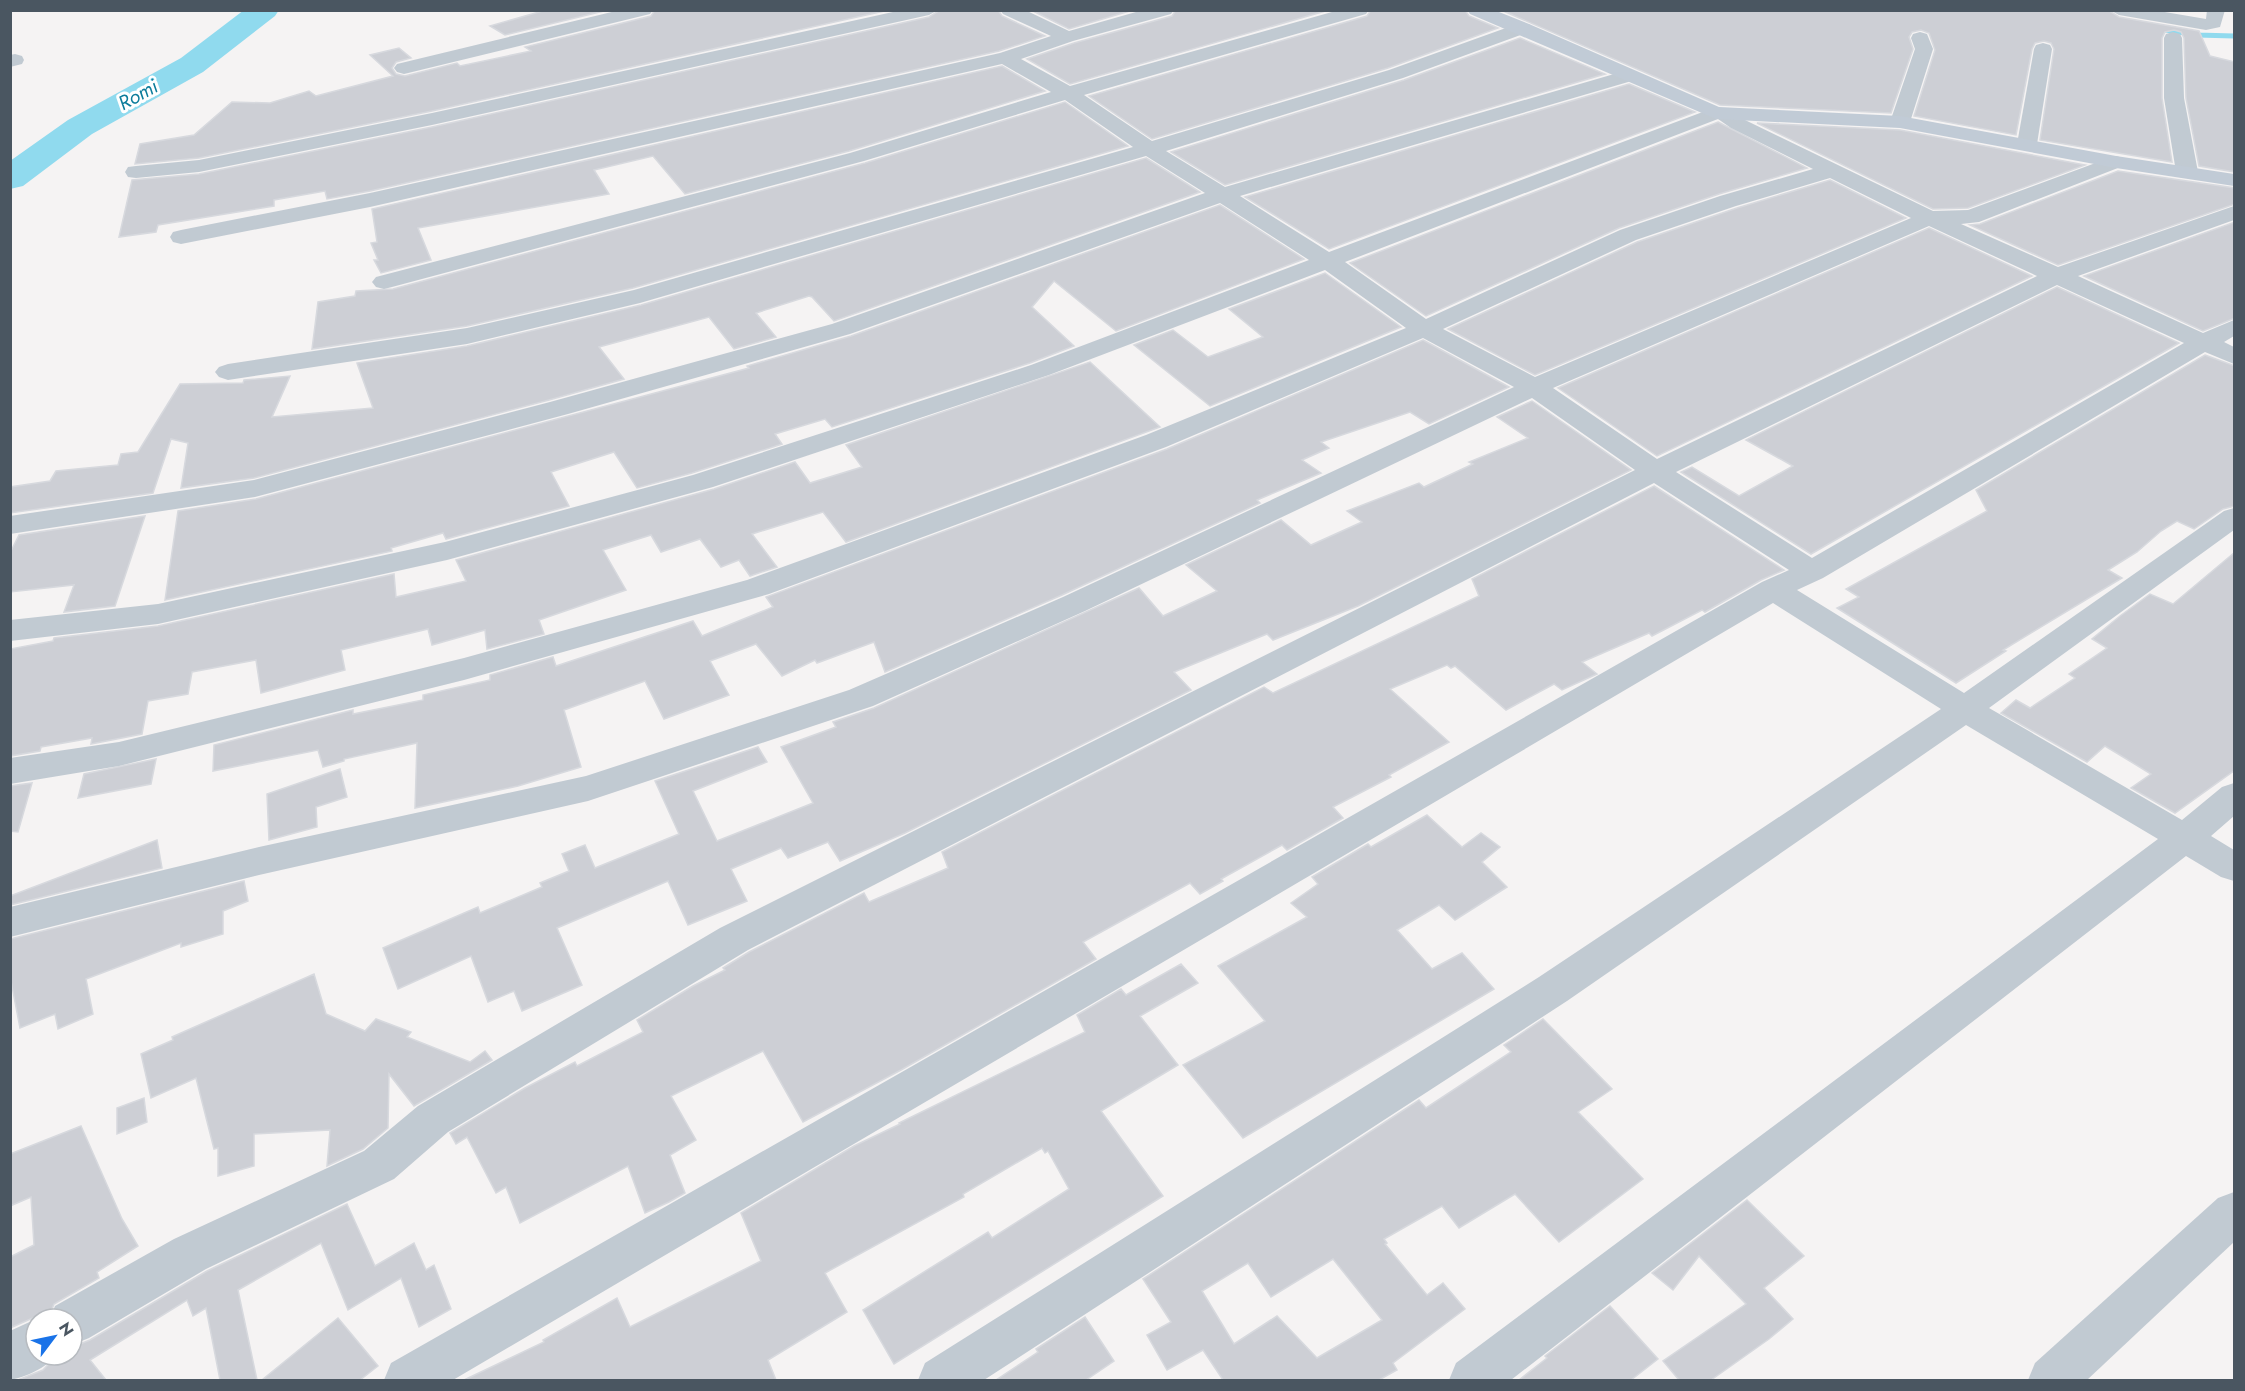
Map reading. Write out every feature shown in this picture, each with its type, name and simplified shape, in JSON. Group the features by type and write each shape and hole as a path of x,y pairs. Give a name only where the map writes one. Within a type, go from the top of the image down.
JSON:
{"street":[{"path":"404,68 644,10"},
{"path":"136,172 200,166 246,157 929,10"},
{"path":"1009,10 1067,37"},
{"path":"181,237 370,200 1005,58 1067,37 1165,10"},
{"path":"384,282 857,156 1360,10"},
{"path":"1476,10 1523,28 1628,76 1720,114 1929,218 2056,276 2224,342"},
{"path":"2120,10 2206,25 2214,22 2216,10"},
{"path":"228,372 467,336 640,296 1149,149 1396,74 1523,28"},
{"path":"1900,122 1924,49 1920,38"},
{"path":"2173,38 2174,98 2187,172"},
{"path":"2027,144 2043,49"},
{"path":"1005,58 1068,93 1149,149 1326,260 1424,329 1534,387 1655,471 1812,571"},
{"path":"10,525 255,488 559,408 841,329 1224,194 1628,76"},
{"path":"10,631 158,614 447,551 691,484 1040,370 1326,260 1720,114 1900,122 2116,162 2235,180"},
{"path":"10,922 259,861 588,788 861,698 1074,604 1534,387 1756,290 1929,218 1971,217 2116,162"},
{"path":"10,771 119,753 430,678 758,587 1156,441 1424,329 1628,235 1728,201 1834,170"},
{"path":"84,1315 190,1254 379,1165 433,1119 734,939 1655,471 2056,276 2235,213"},
{"path":"408,1380 1773,589 1812,571 2224,342"},
{"path":"942,1380 1553,989 1965,709 2235,517"},
{"path":"1773,589 1965,709 2235,867"},
{"path":"1473,1380 2185,838 2235,796"},
{"path":"2052,1380 2235,1213"},
{"path":"10,1358 24,1350"}],"building":[{"path":"546,10 608,10 505,35 490,26"},
{"path":"655,10 889,10 432,111 199,158 135,164 140,144 194,135 232,102 270,103 309,91 316,96 393,76 370,55 399,48 411,58 396,62 392,68 396,74 405,76 457,63 460,66 531,51 525,47 651,16"},
{"path":"940,10 998,10 1002,16 1045,36 999,51 370,191 327,199 325,191 274,200 274,206 158,225 156,232 119,237 132,180 199,174 432,127 929,17"},
{"path":"1031,10 1133,10 1069,29"},
{"path":"1176,10 1329,10 1070,84 1027,59 1074,43 1172,16"},
{"path":"1371,10 1465,10 1469,16 1498,28 1388,68 1152,139 1089,96 1367,16"},
{"path":"1501,10 2108,10 2119,17 2199,31 2210,56 2235,62 2235,172 2199,166 2186,98 2184,38 2181,32 2174,30 2165,32 2162,38 2162,98 2172,162 2040,140 2054,49 2051,43 2044,41 2035,43 2032,49 2016,135 1914,116 1935,50 1929,33 1921,30 1912,32 1909,37 1913,49 1891,113 1720,105"},
{"path":"1520,38 1605,74 1225,185 1171,152 1404,80"},
{"path":"1002,66 1045,91 849,151 685,194 653,156 594,170 609,194 418,228 431,260 381,273 374,260 378,260 371,243 377,242 372,209"},
{"path":"1629,84 1695,112 1329,249 1245,197"},
{"path":"1065,102 1128,146 633,288 467,326 312,349 318,302 355,296 356,291 393,289 865,163"},
{"path":"1718,122 1807,168 1719,194 1619,228 1426,316 1350,263"},
{"path":"1757,123 1900,130 2085,165 1968,208 1933,209"},
{"path":"1146,158 1200,192 834,321 809,296 756,313 776,337 734,349 709,317 599,347 624,379 549,400 254,478 181,488 188,443 171,439 153,493 10,513 10,487 50,481 56,471 118,465 121,454 138,452 180,384 243,383 244,380 290,376 272,417 373,408 357,363 467,346 641,305"},
{"path":"2118,171 2235,188 2235,204 2058,265 1970,225 1980,224"},
{"path":"1830,180 1906,218 1535,375 1448,329 1637,242"},
{"path":"1220,205 1304,259 1116,331 1054,281 1032,307 1074,346 1030,363 832,427 825,419 775,434 782,444 637,488 614,452 551,472 569,506 446,539 443,533 391,548 392,551 165,600 178,511 256,499 749,368 747,366 851,336"},
{"path":"2235,222 2235,318 2203,331 2084,276"},
{"path":"1929,228 2032,276 1657,456 1558,388"},
{"path":"1325,273 1401,327 1210,406 1134,345 1173,330 1208,357 1263,337 1229,309"},
{"path":"2057,287 2179,343 1811,554 1681,472 1692,467 1739,496 1793,466 1746,440"},
{"path":"1423,340 1509,387 1429,424 1410,412 1321,442 1329,448 1302,460 1321,473 1257,500 1260,503 1062,595 885,672 874,642 817,663 815,660 782,676 756,644 710,661 729,695 664,719 645,681 564,710 581,767 518,786 415,808 417,743 344,759 344,761 323,767 318,750 213,771 214,745 353,710 353,714 423,700 423,695 490,680 490,675 553,657 556,666 693,621 702,636 773,607 766,597 1167,449"},
{"path":"2205,355 2235,366 2235,506 2223,509 2194,529 2177,521 2161,531 2137,552 2108,570 2122,578 2003,650 2006,651 1956,683 1837,608 1859,597 1846,589 1987,511 1976,490"},
{"path":"1090,362 1160,427 846,542 823,512 752,534 777,567 750,576 739,560 721,567 700,539 661,552 651,535 603,550 626,590 539,620 544,634 487,649 485,630 432,645 428,629 341,650 345,670 261,693 256,660 192,672 188,694 148,701 142,734 91,744 92,738 41,747 40,751 10,756 10,649 53,641 54,638 158,626 394,574 396,597 466,581 456,560 714,489 795,462 810,483 862,467 846,445"},
{"path":"1532,401 1631,470 1358,606 1273,640 1267,634 1174,672 1191,690 905,833 840,861 828,842 788,858 781,848 731,869 747,901 688,925 668,881 557,928 582,985 522,1011 514,991 488,1002 471,956 398,989 383,948 478,907 480,913 542,887 540,883 569,871 562,854 585,845 595,868 679,834 655,781 758,747 767,762 693,791 717,841 813,803 781,747 836,727 833,722 874,708 1139,588 1163,616 1217,591 1186,565 1281,520 1311,545 1362,522 1347,511 1419,483 1424,487 1473,464 1469,462 1528,438 1497,417"},
{"path":"1654,486 1784,570 1761,580 1705,612 1702,610 1652,636 1649,633 1582,662 1597,674 1562,690 1554,684 1506,710 1455,666 1451,668 1447,665 1390,689 1449,742 1389,775 1391,777 1333,807 1343,818 1287,850 1282,845 1221,879 1223,881 1200,894 1190,883 1083,942 1096,959 901,1070 803,1122 763,1051 671,1096 696,1140 670,1155 685,1193 669,1202 645,1213 628,1166 520,1223 506,1187 496,1193 467,1137 456,1144 450,1133 525,1088 575,1062 577,1066 643,1032 637,1020 693,986 725,970 723,968 749,952 864,893 869,902 948,868 942,852 1264,687 1273,693 1479,596 1472,579"},
{"path":"145,516 115,606 64,612 74,585 10,592 10,553 19,535"},
{"path":"2235,552 2235,770 2175,813 2131,788 2151,774 2105,746 2087,762 2001,713 2016,700 2030,708 2075,678 2069,674 2107,648 2092,639 2150,594 2173,604"},
{"path":"156,759 151,784 78,798 84,774"},
{"path":"340,769 347,797 316,807 317,827 269,840 267,794"},
{"path":"32,783 18,832 10,831 10,786"},
{"path":"1427,815 1462,847 1481,833 1500,847 1482,862 1507,887 1455,920 1439,905 1397,930 1432,969 1462,953 1494,989 1243,1138 1183,1065 1265,1021 1218,966 1307,917 1291,903 1318,884 1312,877 1368,844 1371,847"},
{"path":"157,840 162,868 10,905 10,896"},
{"path":"244,881 248,901 223,911 223,934 181,947 181,943 86,979 93,1014 58,1029 55,1014 20,1028 10,976 10,939"},
{"path":"1181,964 1198,983 1140,1016 1178,1065 1101,1111 1163,1196 894,1364 863,1310 988,1232 992,1238 1069,1189 1048,1151 1045,1153 1042,1148 963,1194 964,1197 825,1273 847,1312 768,1360 776,1380 464,1380 544,1342 543,1340 617,1298 630,1327 761,1261 741,1213 854,1146 1085,1032 1077,1015 1121,989 1126,995"},
{"path":"314,974 326,1014 365,1031 376,1019 411,1032 407,1037 470,1062 485,1051 492,1060 414,1106 389,1074 388,1128 363,1149 327,1166 330,1130 254,1134 254,1166 218,1176 218,1148 214,1149 196,1078 151,1098 141,1054 173,1040 172,1037"},
{"path":"1543,1019 1612,1089 1578,1112 1643,1179 1559,1242 1515,1194 1459,1228 1442,1206 1384,1239 1387,1243 1385,1244 1427,1295 1443,1283 1465,1309 1393,1363 1397,1370 1379,1380 1223,1380 1203,1350 1167,1370 1147,1335 1171,1322 1143,1279 1419,1100 1426,1108 1511,1052 1504,1045","holes":["1333,1259 1382,1320 1317,1358 1277,1316 1234,1344 1202,1291 1248,1263 1271,1297"]},
{"path":"144,1098 147,1122 117,1134 117,1108"},
{"path":"81,1126 122,1219 138,1246 97,1272 99,1278 54,1304 53,1307 24,1307 24,1322 10,1328 10,1257 34,1245 31,1197 10,1206 10,1154"},
{"path":"1747,1200 1804,1256 1764,1288 1793,1319 1711,1380 1679,1380 1663,1361 1746,1304 1699,1256 1673,1290 1652,1273"},
{"path":"347,1204 375,1266 414,1243 426,1270 434,1265 451,1309 419,1327 401,1278 348,1310 321,1243 238,1290 257,1380 220,1380 206,1308 193,1316 187,1300 90,1360 106,1380 18,1380 46,1367 84,1367 84,1342 207,1271"},
{"path":"1610,1306 1658,1359 1631,1380 1519,1380 1547,1358 1545,1356"},
{"path":"1085,1317 1114,1361 1086,1380 996,1380 1038,1352 1036,1349"},
{"path":"338,1318 378,1366 360,1380 262,1380"}],"waterway":[{"name":"Romi","path":"10,178 80,127 192,65 264,10"},
{"path":"2159,29 2197,35 2234,36"}]}
